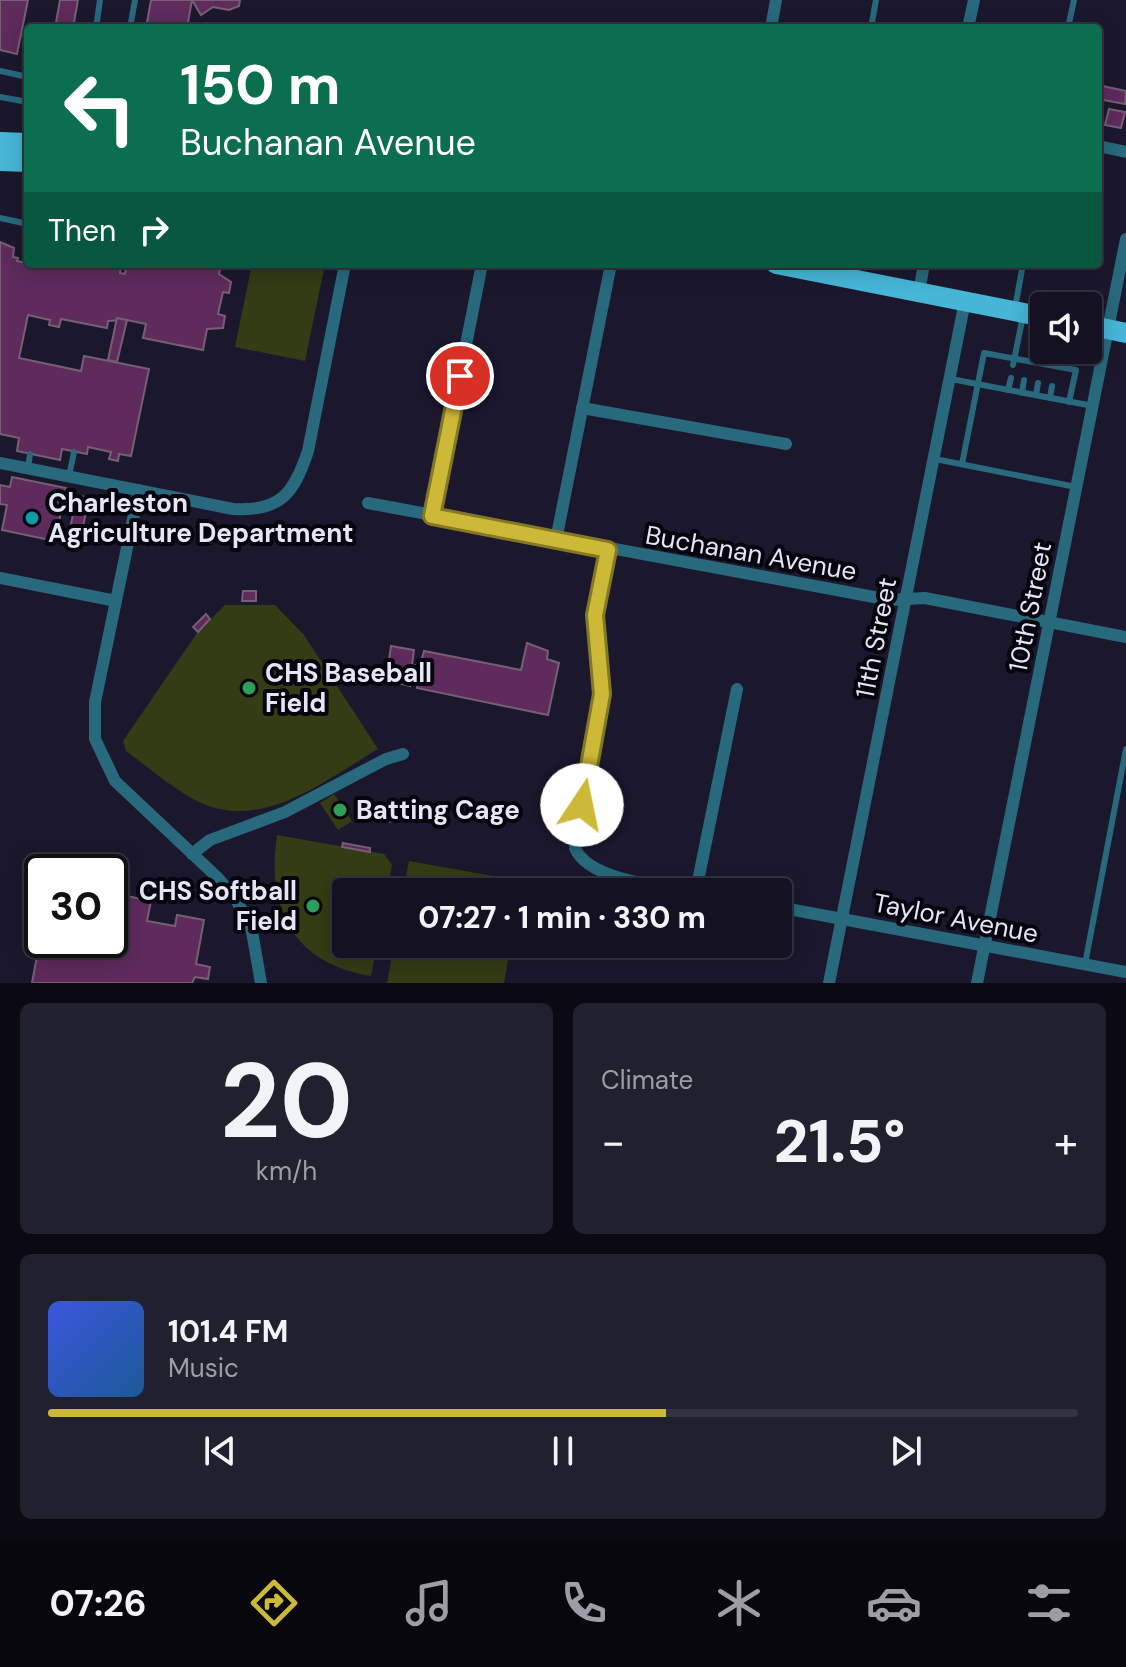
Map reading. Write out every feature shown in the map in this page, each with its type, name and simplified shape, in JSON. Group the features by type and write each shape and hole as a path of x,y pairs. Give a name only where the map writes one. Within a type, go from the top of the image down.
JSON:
{"main road":[{"path":"0,142 24,143"},
{"path":"0,161 24,162"},
{"path":"829,269 919,292 1030,314"}],"street":[{"path":"772,24 776,0"},
{"path":"969,24 974,0"},
{"path":"1102,147 1126,152"},
{"name":"10th Street","path":"977,983 1093,406 1118,331 1126,239"},
{"path":"0,463 254,510 270,506 288,495 299,478 308,451 344,268"},
{"path":"432,516 481,268"},
{"path":"556,540 610,268"},
{"path":"919,292 923,268"},
{"name":"11th Street","path":"829,983 965,301"},
{"path":"582,408 786,444"},
{"path":"139,490 95,702 95,739 115,781 235,898 251,926 261,983"},
{"name":"Buchanan Avenue","path":"368,503 608,550 906,601 925,598 1126,637"},
{"path":"608,550 595,615 602,694 575,848 579,858 604,874 625,878"},
{"path":"0,578 116,601"},
{"path":"701,878 737,689"},
{"path":"192,854 210,840 273,817 379,762 403,754"},
{"name":"Taylor Avenue","path":"792,910 1126,972"}],"lane":[{"path":"97,24 100,0"},
{"path":"131,24 135,0"},
{"path":"872,24 876,0"},
{"path":"1069,24 1074,0"},
{"path":"0,71 24,76"},
{"path":"0,97 24,101"},
{"path":"0,218 24,223"},
{"path":"1014,362 1023,268"},
{"path":"962,464 984,353 1027,365 1076,370 1069,402"},
{"path":"950,378 1093,406"},
{"path":"1008,390 1011,378"},
{"path":"1022,393 1024,380"},
{"path":"1036,395 1038,383"},
{"path":"1050,398 1052,386"},
{"path":"69,476 74,452"},
{"path":"28,468 30,454"},
{"path":"934,459 1076,487"},
{"path":"1085,964 1126,749"}],"green space":[{"path":"251,268 324,268 305,361 235,347"},
{"name":"CHS Baseball Field","path":"225,605 275,605 304,635 378,749 291,799 245,811 221,809 197,801 126,751 123,741 197,633"},
{"path":"334,794 352,821 338,830 320,803"},
{"name":"CHS Softball Field","path":"277,835 384,854 392,865 390,878 332,878 332,958 374,958 371,976 322,959 304,945 281,909 275,862"},
{"path":"409,861 505,878 406,878"},
{"path":"391,958 508,958 504,983 387,983"}],"building":[{"path":"0,0 28,0 17,54 0,50"},
{"path":"60,0 78,0 74,24 56,24"},
{"path":"151,0 192,0 188,24 147,24"},
{"path":"192,0 240,0 239,6 229,10 213,7 201,15"},
{"path":"1102,86 1126,91 1125,104 1102,100"},
{"path":"1109,109 1125,112 1121,128 1105,125"},
{"path":"0,242 14,248 13,257 24,262 24,268 121,268 120,273 125,274 126,268 220,268 219,274 231,282 229,293 223,292 218,314 225,316 223,328 207,329 203,350 143,338 146,324 127,320 108,321 107,328 61,319 59,327 49,325 50,320 28,315 19,358 81,371 84,356 149,369 131,456 119,454 118,461 109,459 111,452 88,447 87,454 62,449 60,460 17,451 19,438 0,434"},
{"path":"117,318 127,320 117,362 108,360"},
{"name":"Charleston Agriculture Department","path":"12,477 66,488 55,541 2,530 7,505 0,504 0,485 10,487"},
{"path":"77,495 89,498 82,531 70,529"},
{"path":"243,591 256,591 256,601 242,601"},
{"path":"206,614 210,619 198,632 193,627"},
{"path":"527,643 548,651 547,659 559,663 548,715 417,688 418,674 411,674 410,686 386,680 391,646 414,650 412,665 420,666 424,651 521,670"},
{"path":"381,804 399,804 400,821 381,822"},
{"path":"343,843 370,848 370,852 342,847"},
{"path":"128,896 151,901 147,921 175,926 177,915 204,920 196,964 210,967 208,979 195,977 192,983 32,983 37,958 128,958"}],"place":[{"name":"Charleston Agriculture Department","path":"32,518"},
{"name":"CHS Baseball Field","path":"249,688"},
{"name":"Batting Cage","path":"340,810"},
{"name":"CHS Softball Field","path":"313,906"}],"route":[{"path":"460,376 432,516 608,550 595,615 603,671 602,694 582,805"}]}
